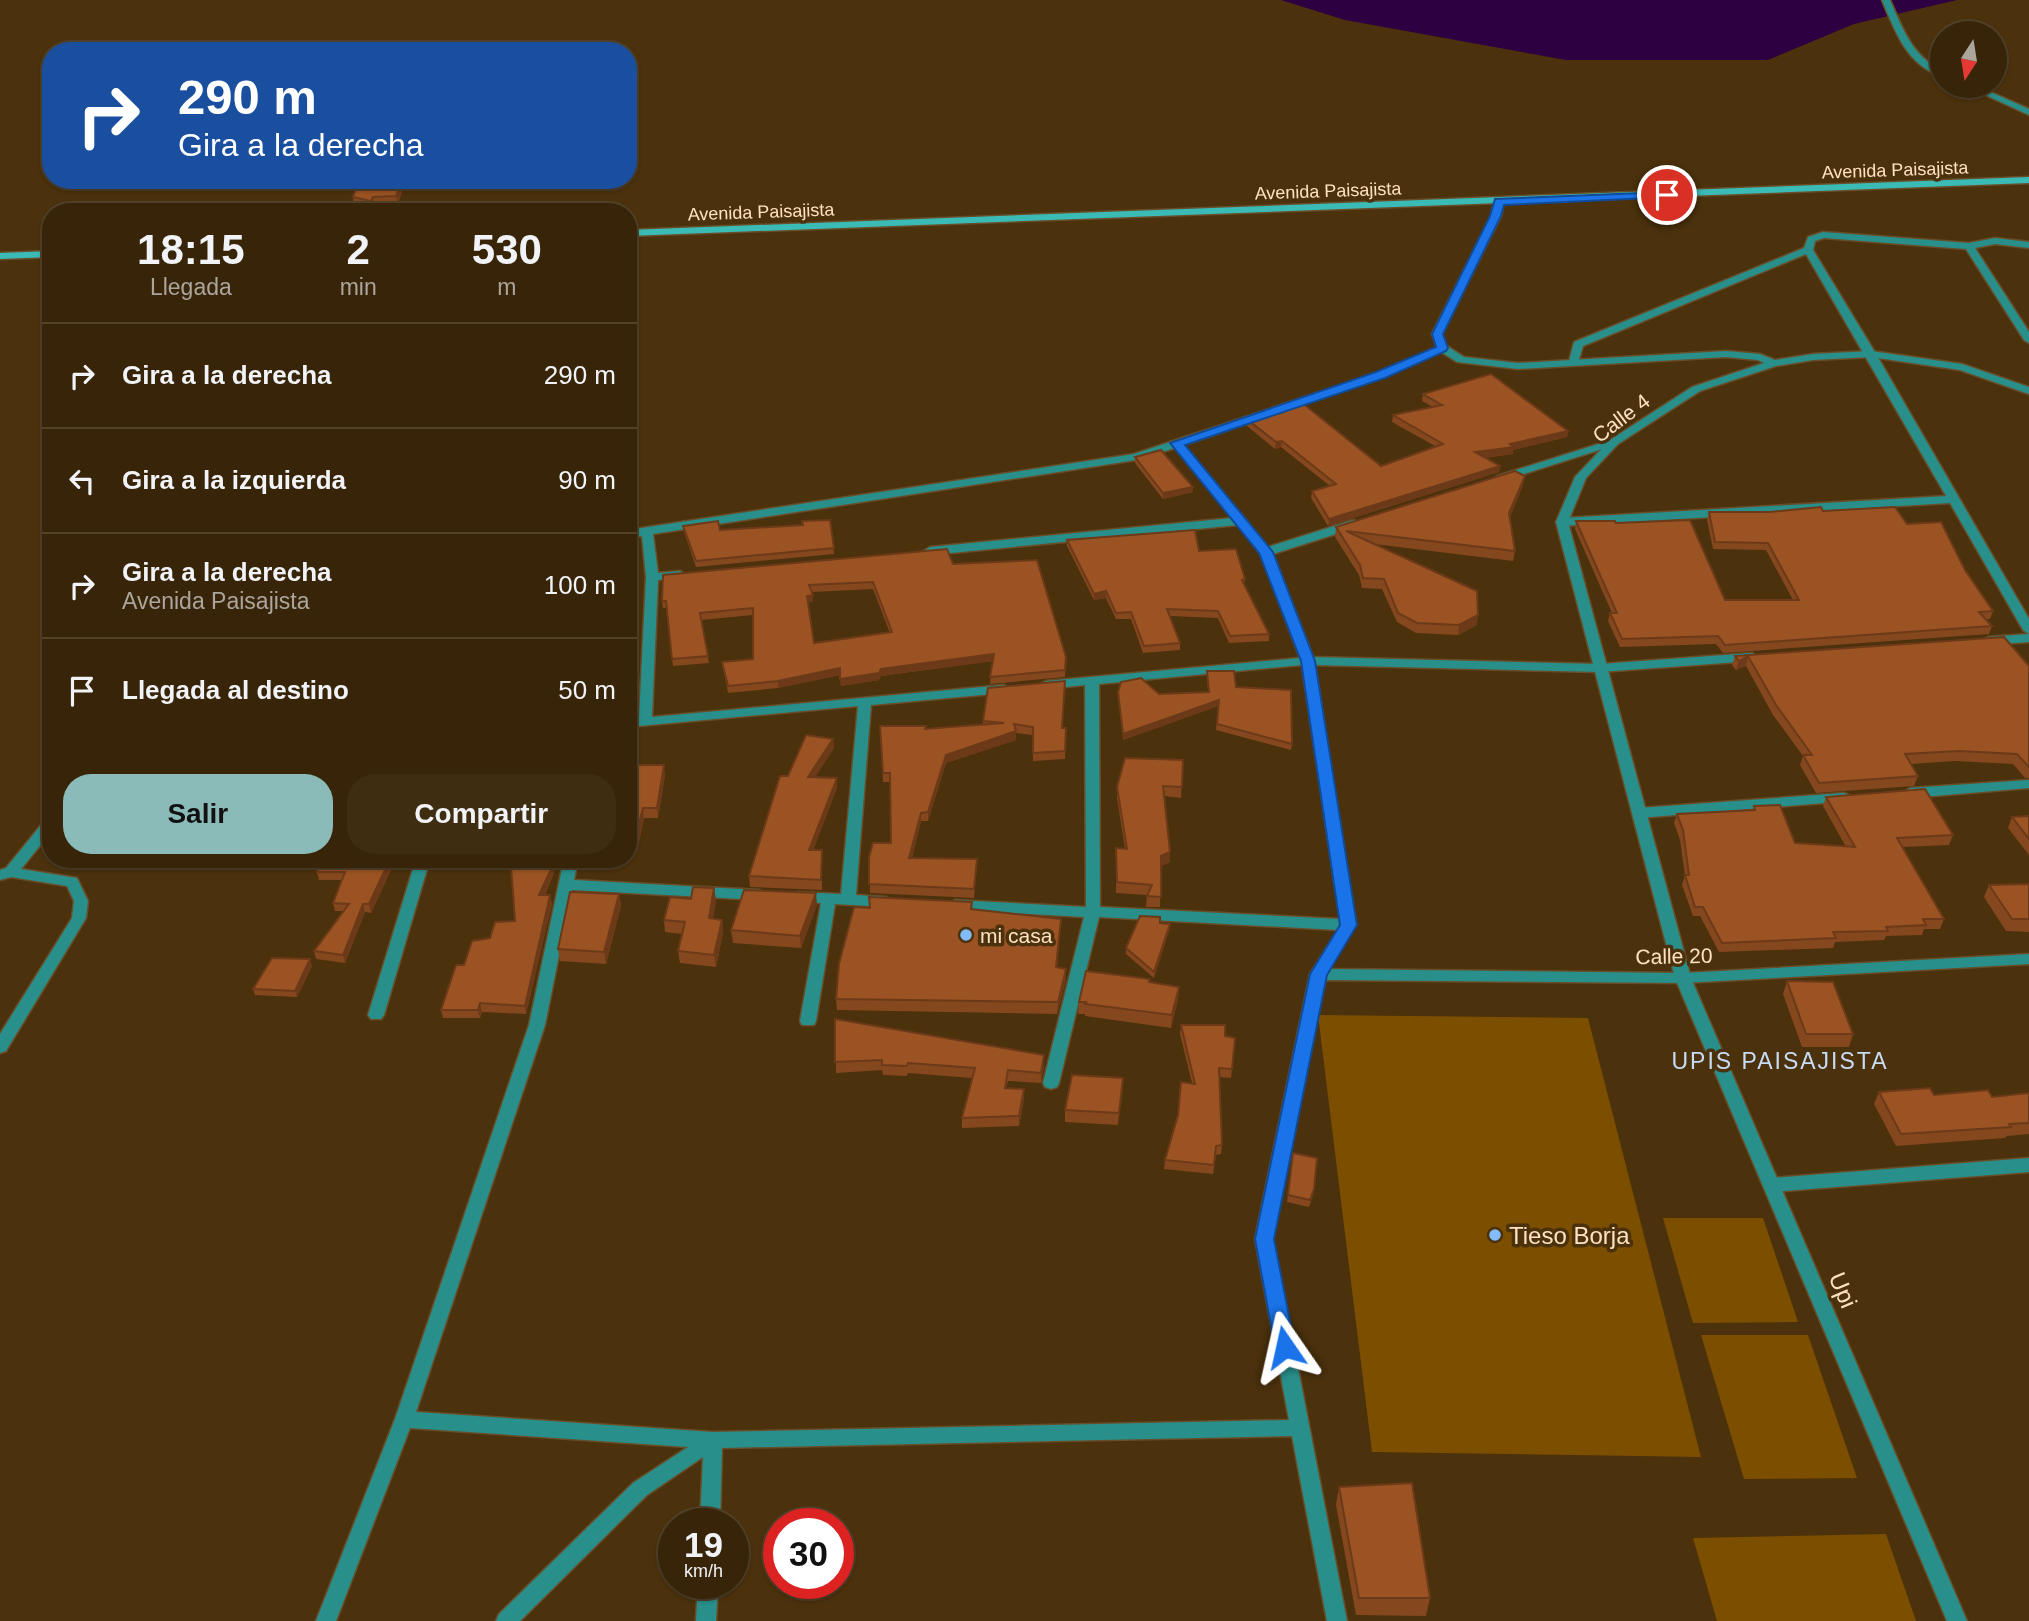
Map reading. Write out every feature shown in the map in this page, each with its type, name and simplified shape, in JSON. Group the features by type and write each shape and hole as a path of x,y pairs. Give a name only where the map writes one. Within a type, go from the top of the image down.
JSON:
{"main road":[{"name":"Avenida Paisajista","path":"637,233 2029,180"},
{"path":"0,256 42,254"}],"street":[{"path":"1886,0 1905,45 1922,65 1930,69"},
{"path":"1997,98 2029,112"},
{"path":"1499,202 1496,216 1437,334 1442,348 1461,360 1518,366 1726,354 1760,357 1774,363"},
{"path":"2029,245 1996,241 1969,246 1824,235 1811,239 1808,250 1871,354 2029,630"},
{"path":"1969,246 2029,340"},
{"path":"1574,361 1578,344 1808,250"},
{"path":"637,532 1136,457 1381,375 1442,348"},
{"name":"Calle 4","path":"1562,522 1581,477 1614,442 1696,389 1774,363 1813,357 1871,354 1962,367 2029,391"},
{"path":"1485,483 1614,442"},
{"path":"1177,443 1266,552 1308,661 1348,925 1318,974 1264,1239 1337,1621"},
{"path":"1683,978 1562,522 1954,499"},
{"path":"1266,552 1369,520"},
{"path":"913,553 1242,521"},
{"path":"645,721 652,578 647,530"},
{"path":"652,578 693,573"},
{"path":"1974,642 2029,638"},
{"path":"637,722 1308,661 1600,667 1766,656"},
{"path":"1051,1083 1093,912 1092,681"},
{"path":"848,900 865,701"},
{"path":"1890,794 2029,784"},
{"path":"1639,813 1862,797"},
{"path":"5,874 42,832"},
{"path":"376,1015 420,868"},
{"path":"326,1621 404,1419 537,1025 569,868"},
{"path":"0,1047 79,918 81,901 72,882 5,874"},
{"path":"566,886 903,903"},
{"path":"808,1021 829,899"},
{"path":"943,905 1348,925"},
{"name":"Calle 20","path":"1318,974 1683,978 2029,959"},
{"name":"Upi","path":"1683,978 1957,1621"},
{"path":"1771,1185 2029,1165"},
{"path":"404,1419 713,1440 1300,1428"},
{"path":"711,1508 713,1440"},
{"path":"506,1621 640,1489 713,1440"},
{"path":"706,1621 707,1599"}],"shaded area":[{"path":"1281,0 1957,0 1854,24 1768,60 1566,60 1345,20"},
{"name":"Tieso Borja","path":"1318,1015 1588,1018 1701,1457 1372,1452"},
{"path":"1663,1218 1763,1218 1798,1322 1693,1323"},
{"path":"1701,1335 1808,1335 1857,1478 1744,1479"},
{"path":"1886,1534 1916,1621 1717,1621 1693,1538"}],"building":[{"path":"356,189 399,189 396,196 373,197 371,201 353,197"},
{"path":"1491,374 1568,431 1510,444 1514,447 1475,452 1500,466 1329,519 1312,491 1336,484 1282,441 1276,442 1248,420 1301,402 1381,466 1443,444 1393,415 1442,405 1423,394"},
{"path":"1161,450 1193,487 1163,493 1135,457"},
{"path":"1515,471 1525,476 1509,513 1515,551 1346,531 1477,591 1478,615 1459,625 1417,623 1398,613 1384,579 1363,578 1360,565 1336,527"},
{"path":"1821,507 1823,511 1895,507 1907,524 1941,522 1965,570 1993,611 1979,612 1992,626 1725,645 1718,636 1622,639 1610,613 1617,613 1576,521 1616,523 1690,520 1725,600 1799,600 1768,543 1715,542 1709,512 1769,512"},
{"path":"830,520 834,548 696,561 683,526 718,521 720,530 803,525 802,521"},
{"path":"1195,530 1199,551 1236,549 1245,579 1242,580 1269,634 1230,636 1218,611 1167,609 1180,643 1144,646 1131,612 1116,613 1106,591 1094,594 1067,540"},
{"path":"947,549 953,564 1037,560 1066,657 1065,670 990,677 994,654 881,669 879,673 840,679 840,668 778,681 728,686 722,662 753,659 753,608 700,613 708,656 672,659 666,601 662,601 663,575","holes":["873,582 892,632 814,643 807,596 813,595 809,585"]},
{"path":"2004,637 2029,666 2029,767 2017,754 1959,751 1905,754 1918,776 1819,783 1803,755 1812,755 1776,705 1748,656 1739,661 1735,656"},
{"path":"1207,671 1234,671 1236,687 1291,690 1292,744 1217,724 1219,700 1123,734 1118,692 1121,682 1141,678 1159,694 1209,692"},
{"path":"1065,681 1062,728 1066,728 1065,751 1033,753 1033,727 1014,724 1016,731 946,755 928,812 921,813 909,858 977,859 974,889 869,884 869,857 873,843 891,843 890,773 883,773 880,726 926,726 925,729 1004,723 983,721 988,688"},
{"path":"806,735 833,739 808,777 837,778 809,850 822,850 821,880 749,876 780,776 788,776"},
{"path":"1125,758 1183,760 1182,787 1163,786 1170,852 1161,856 1161,897 1147,896 1152,885 1117,882 1116,848 1127,849 1117,787"},
{"path":"637,765 664,765 657,808 643,808 637,832"},
{"path":"1925,789 1953,835 1897,838 1944,919 1923,919 1926,925 1886,927 1888,931 1833,932 1836,938 1722,943 1703,907 1695,907 1685,875 1689,875 1683,830 1677,814 1755,810 1754,806 1780,805 1795,843 1855,847 1826,797"},
{"path":"2029,816 2029,839 2012,817"},
{"path":"319,868 386,868 369,904 363,904 343,955 314,951 349,904 333,903 345,872 317,872"},
{"path":"511,868 552,868 539,895 550,895 525,1006 480,1003 478,1010 441,1010 456,965 464,965 472,941 490,938 495,922 515,921"},
{"path":"2029,884 2029,919 2012,919 1989,885"},
{"path":"693,887 714,888 709,918 722,920 714,955 678,951 685,922 664,920 670,897 691,899"},
{"path":"744,890 816,893 800,936 731,930"},
{"path":"570,892 619,894 604,952 558,949"},
{"path":"869,897 972,902 971,909 1061,919 1056,967 1066,969 1058,1002 836,999 839,964 854,907 870,908"},
{"path":"1140,916 1160,917 1160,923 1170,924 1154,972 1126,948"},
{"path":"272,958 310,959 295,991 253,989"},
{"path":"1086,971 1150,979 1149,982 1179,987 1172,1015 1079,1002"},
{"path":"1787,981 1833,982 1853,1034 1806,1034"},
{"path":"835,1019 1044,1055 1041,1073 1008,1070 1005,1088 1024,1089 1019,1116 962,1118 975,1068 908,1063 907,1066 882,1065 882,1060 835,1062"},
{"path":"1181,1025 1225,1025 1225,1036 1235,1038 1232,1069 1219,1068 1222,1145 1216,1146 1214,1165 1165,1160 1178,1115 1181,1082 1195,1084"},
{"path":"1072,1075 1123,1078 1119,1113 1065,1110"},
{"path":"1930,1088 1934,1095 1988,1090 1992,1097 2029,1093 2029,1123 2009,1124 2011,1127 1901,1134 1879,1092"},
{"path":"1293,1153 1317,1158 1314,1189 1310,1200 1288,1195"},
{"path":"1412,1483 1430,1598 1359,1598 1339,1487"}],"place":[{"name":"mi casa","path":"966,935"},
{"name":"Tieso Borja","path":"1495,1235"}],"district":[{"name":"UPIS PAISAJISTA","path":"1780,1061"}],"route":[{"path":"1285,1347 1264,1239 1318,974 1348,925 1308,661 1266,552 1177,443 1381,375 1442,348 1437,334 1496,216 1499,202 1667,195"}]}
